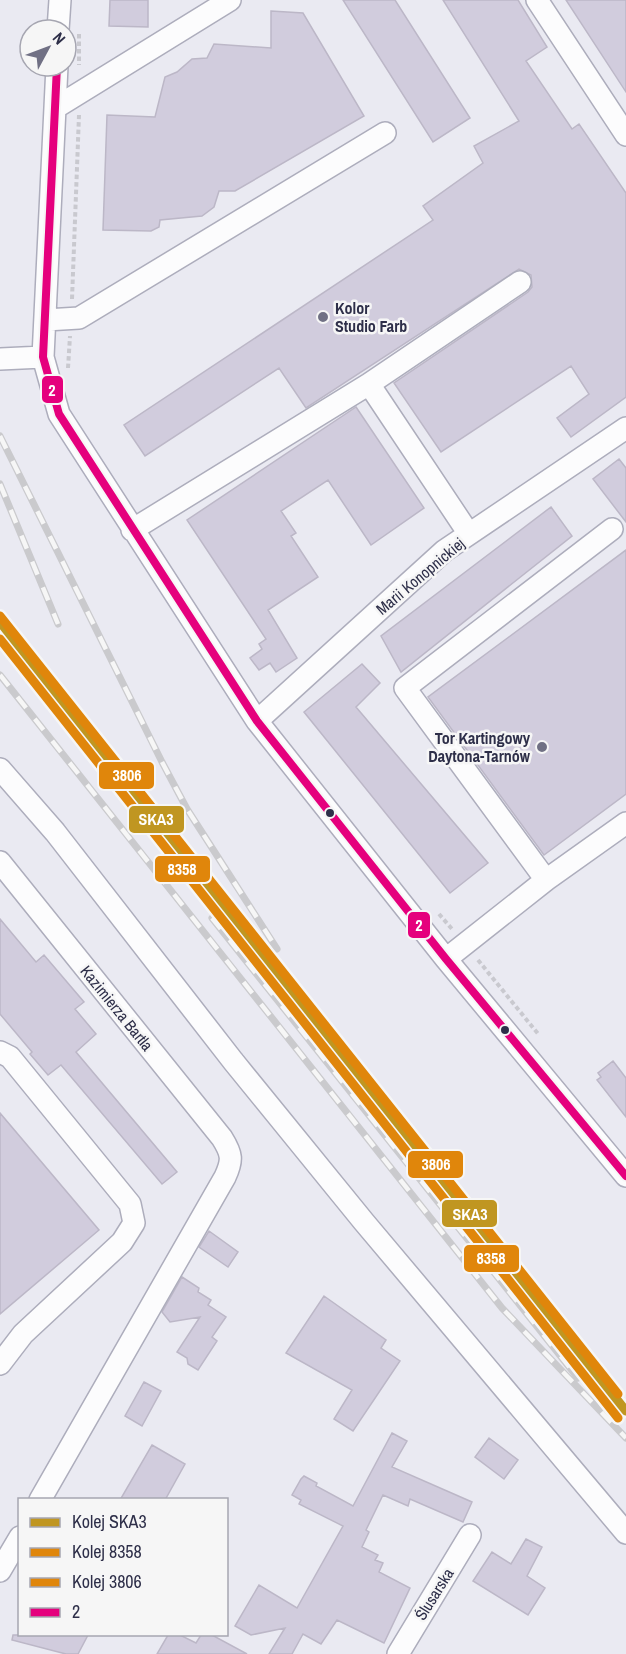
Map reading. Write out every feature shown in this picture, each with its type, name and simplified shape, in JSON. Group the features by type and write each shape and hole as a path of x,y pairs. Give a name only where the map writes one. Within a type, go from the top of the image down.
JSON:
{"street":[{"path":"60,0 65,18"},
{"path":"55,108 230,0"},
{"path":"537,0 626,135"},
{"path":"56,78 43,357 60,414 132,530 257,721 446,959 626,1176"},
{"path":"46,320 79,318 384,133"},
{"path":"132,530 369,384 520,282"},
{"path":"0,359 43,357"},
{"path":"369,384 469,534"},
{"name":"Marii Konopnickiej","path":"257,721 444,551 626,428"},
{"path":"546,880 405,688 612,529"},
{"path":"0,769 55,832 233,1061 357,1213 626,1533"},
{"path":"446,959 546,880 626,822"},
{"name":"Kazimierza Bartla","path":"0,862 232,1154 232,1162 225,1177 41,1498"},
{"path":"0,1052 10,1057 130,1204 134,1223 122,1242 23,1334 0,1364"},
{"name":"Ślusarska","path":"398,1654 470,1535"},
{"path":"0,1571 18,1540"}],"path":[{"path":"68,373 80,152 77,78"},
{"path":"437,911 539,1036"}],"building":[{"path":"110,0 148,0 148,27 109,26"},
{"path":"343,0 395,0 470,118 433,142"},
{"path":"443,0 518,0 547,47 526,61 572,129 579,124 626,193 626,397 571,437 557,418 589,394 571,366 441,452 394,383 528,292 532,287 531,275 519,269 306,408 279,368 145,456 124,425 433,220 423,206 483,163 474,146 519,121"},
{"path":"566,0 626,0 626,92"},
{"path":"271,11 303,13 364,116 235,191 219,191 214,207 202,216 160,220 159,227 151,231 103,230 107,115 155,117 165,77 177,72 192,59 207,58 214,44 271,48"},
{"path":"356,407 424,508 371,545 328,480 281,511 296,533 291,536 318,577 268,610 297,658 276,672 270,663 259,670 250,658 262,649 259,644 266,639 187,520"},
{"path":"619,459 626,468 626,522 593,479"},
{"path":"551,507 572,536 401,672 381,636"},
{"name":"Tor Kartingowy Daytona-Tarnów","path":"626,550 626,794 544,855 428,697"},
{"path":"362,664 380,683 356,707 488,863 450,893 304,712"},
{"path":"0,919 36,962 44,955 84,1002 75,1009 96,1034 76,1052 177,1172 162,1184 61,1065 48,1075 0,1014"},
{"path":"613,1061 626,1078 626,1117 597,1080 601,1077 598,1073"},
{"path":"0,1113 99,1230 0,1314"},
{"path":"209,1231 238,1252 228,1267 199,1247"},
{"path":"182,1277 199,1288 198,1292 211,1300 208,1305 226,1317 212,1337 217,1341 198,1370 188,1364 187,1358 177,1352 200,1317 170,1322 162,1312"},
{"path":"324,1296 386,1340 381,1348 400,1361 353,1431 334,1419 352,1390 286,1353"},
{"path":"144,1382 161,1391 142,1426 125,1416"},
{"path":"392,1433 407,1441 392,1467 472,1502 463,1522 410,1499 408,1506 383,1495 366,1530 369,1532 362,1547 378,1555 375,1560 383,1563 379,1572 410,1588 384,1643 337,1620 321,1644 303,1634 292,1654 269,1654 285,1628 251,1635 235,1626 259,1585 297,1608 343,1526 299,1504 301,1500 292,1495 304,1476 317,1483 316,1486 353,1506"},
{"path":"489,1438 518,1460 504,1479 475,1457"},
{"path":"152,1445 185,1464 166,1498 121,1498"},
{"path":"526,1539 542,1547 527,1576 545,1588 528,1615 473,1581 492,1552 511,1564"},
{"path":"13,1635 87,1636 78,1654 66,1654 12,1640"},
{"path":"167,1636 182,1636 196,1643 200,1636 214,1636 247,1654 157,1654"}],"railway":[{"path":"0,436 187,809 277,949"},
{"path":"0,484 58,624"},
{"path":"0,675 502,1308 626,1438"},
{"path":"212,918 578,1378"}],"rail line":[{"name":"3806","path":"0,616 618,1394"},
{"name":"SKA3","path":"0,622 626,1411"},
{"name":"8358","path":"0,639 618,1418"}],"transit line":[{"name":"2","path":"56,78 43,357 59,414 257,721 446,959 626,1176"}],"place":[{"name":"Kolor Studio Farb","path":"323,317"},
{"name":"Tor Kartingowy Daytona-Tarnów","path":"542,747"}]}
